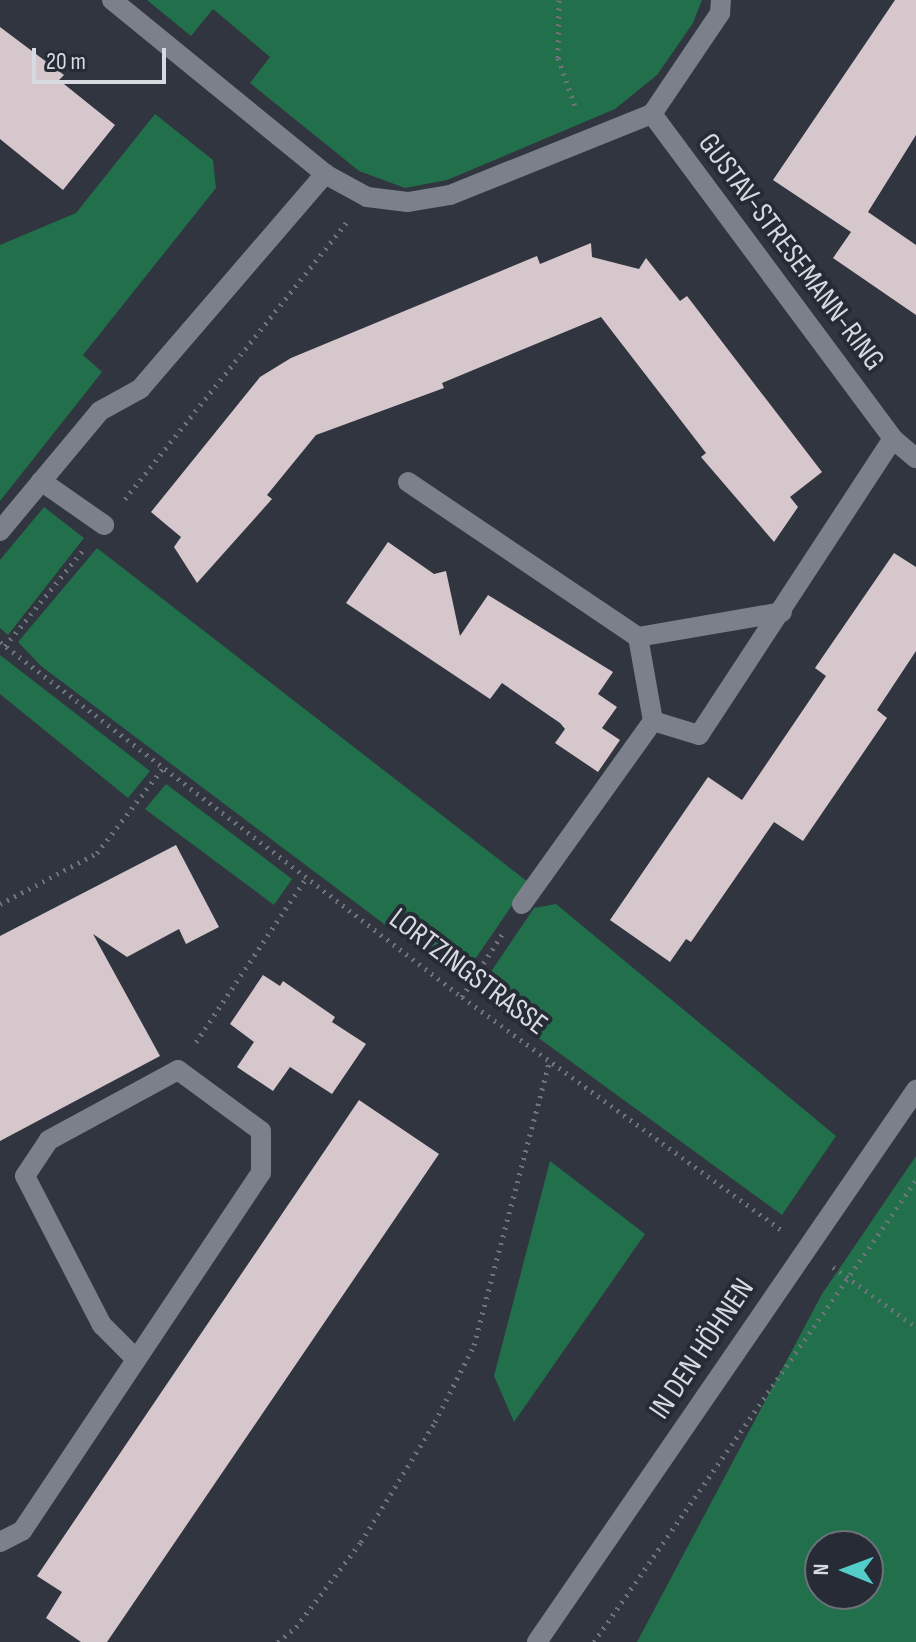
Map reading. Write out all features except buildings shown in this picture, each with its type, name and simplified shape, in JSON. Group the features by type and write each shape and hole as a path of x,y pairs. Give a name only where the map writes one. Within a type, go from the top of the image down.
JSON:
{"street":[{"path":"112,0 325,174 367,197 408,202 450,195 652,114 720,13 721,0"},
{"name":"GUSTAV-STRESEMANN-RING","path":"652,114 893,439 916,458"},
{"path":"0,531 100,411 140,389 325,174"},
{"path":"653,721 699,735 893,439"},
{"path":"41,481 104,525"},
{"path":"408,482 638,637 782,612"},
{"path":"522,904 653,721 638,637"},
{"path":"0,1542 22,1531 134,1357 261,1173 261,1131 178,1070 49,1140 25,1176 102,1325 134,1357"},
{"name":"IN DEN HÖHNEN","path":"537,1642 916,1090"}],"path":[{"path":"559,0 558,58 591,139"},
{"path":"2,644 104,525 367,197"},
{"name":"LORTZINGSTRASSE","path":"2,644 462,997 915,1326"},
{"path":"0,904 97,853 163,768"},
{"path":"178,1070 306,878"},
{"path":"462,997 522,904"},
{"path":"278,1642 296,1627 361,1542 435,1422 474,1345 550,1060"},
{"path":"594,1642 916,1180"}],"green space":[{"path":"147,0 702,0 693,23 657,75 615,109 447,180 405,188 359,171 250,83 270,57 213,9 191,36"},
{"path":"155,114 213,160 216,188 83,355 102,372 0,501 0,245 76,213"},
{"path":"44,507 84,538 8,635 0,628 0,560"},
{"path":"97,548 528,882 467,971 440,966 41,666 18,642"},
{"path":"0,655 150,771 128,798 0,694"},
{"path":"166,784 292,879 274,905 145,809"},
{"path":"556,904 836,1136 782,1215 489,1002 484,982 534,908"},
{"path":"916,1156 916,1642 637,1642 822,1294"},
{"path":"550,1161 645,1234 514,1422 494,1376"}]}
